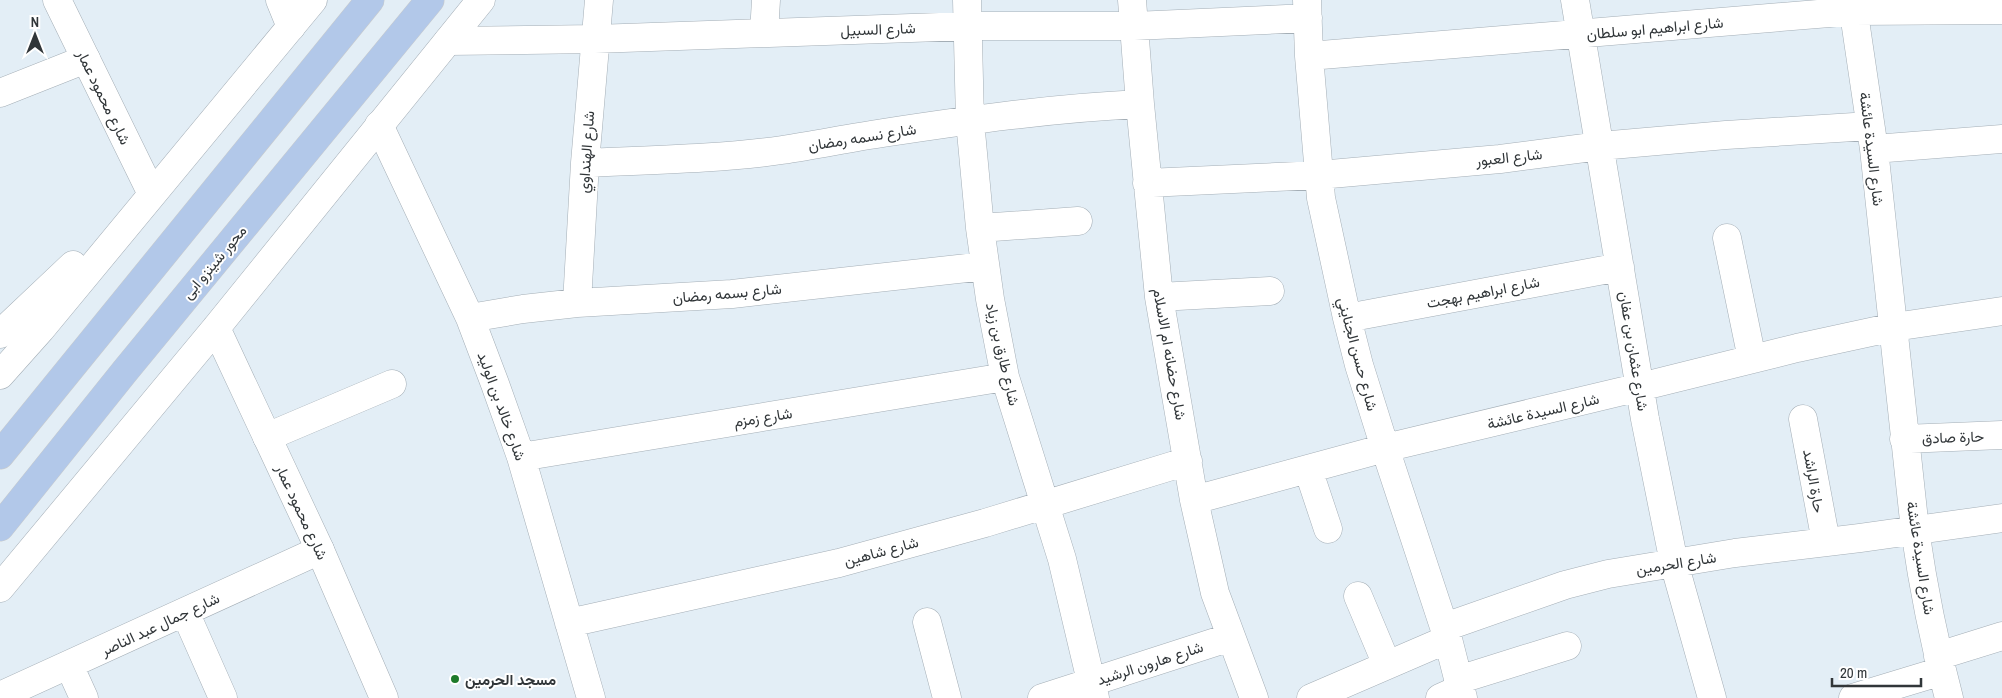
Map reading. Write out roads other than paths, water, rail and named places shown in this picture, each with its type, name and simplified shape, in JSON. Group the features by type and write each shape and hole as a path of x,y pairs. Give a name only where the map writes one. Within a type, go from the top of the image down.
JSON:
{"main road":[{"path":"0,455 370,0"},
{"name":"محور شينزو ابى","path":"0,527 124,371 430,0"}],"street":[{"name":"شارع محمود عمار","path":"57,0 152,194"},
{"path":"280,0 290,28"},
{"path":"0,375 41,329 313,0"},
{"path":"0,588 216,328 481,0"},
{"name":"شارع الهنداوي","path":"577,303 585,163 599,0"},
{"path":"764,33 766,0"},
{"name":"شارع عثمان بن عفان","path":"1575,0 1645,419 1704,696"},
{"name":"شارع ابراهيم ابو سلطان","path":"1308,56 1581,34 1853,5 2002,10"},
{"name":"شارع السيدة عائشة","path":"1853,5 1872,138 1915,530 1940,664 1949,698"},
{"name":"شارع السبيل","path":"448,41 596,39 764,33 967,13 1133,13 1307,9"},
{"name":"شارع حسن الجنايني","path":"1307,9 1308,56 1321,198 1347,318 1359,365 1385,448 1446,633 1455,691"},
{"name":"شارع طارق بن زياد","path":"967,13 970,121 980,228 1005,377 1062,559 1093,690"},
{"name":"شارع حضانه ام الاسلام","path":"1133,13 1147,183 1159,298 1194,500 1215,594 1254,698"},
{"path":"0,93 86,59"},
{"name":"شارع نسمه رمضان","path":"585,163 672,159 780,150 970,121 1095,106 1140,104"},
{"name":"شارع خالد بن الوليد","path":"380,125 470,318 521,457 591,698"},
{"name":"شارع العبور","path":"1147,183 1319,175 1500,159 1600,146 1726,135 2002,139"},
{"path":"980,228 1078,221"},
{"path":"1727,238 1752,359"},
{"path":"0,334 73,265"},
{"name":"شارع بسمه رمضان","path":"470,318 523,309 577,303 732,294 985,266"},
{"name":"شارع ابراهيم بهجت","path":"1347,318 1620,267"},
{"path":"1159,298 1270,291"},
{"name":"شارع السيدة عائشة","path":"1194,500 1385,448 1640,388 1752,359 1894,328 2002,312"},
{"name":"شارع محمود عمار","path":"216,328 320,550 384,698"},
{"name":"شارع زمزم","path":"521,457 1005,377"},
{"path":"266,437 392,384"},
{"name":"حارة الراشد","path":"1803,419 1826,542"},
{"name":"حارة صادق","path":"1904,439 2002,435"},
{"name":"شارع شاهين","path":"569,624 839,563 985,523 1188,461"},
{"path":"1308,469 1328,529"},
{"name":"شارع الحرمين","path":"1311,698 1387,665 1446,633 1565,585 1608,574 1674,562 2002,518"},
{"name":"شارع جمال عبد الناصر","path":"0,696 320,550"},
{"path":"1358,596 1387,665"},
{"path":"185,612 222,698"},
{"path":"927,622 946,698"},
{"path":"1853,698 1940,664 2002,636"},
{"name":"شارع هارون الرشيد","path":"1042,698 1093,690 1231,637"},
{"path":"1455,691 1567,646"},
{"path":"69,665 84,698"}],"place":[{"name":"مسجد الحرمين","path":"455,679"}]}
